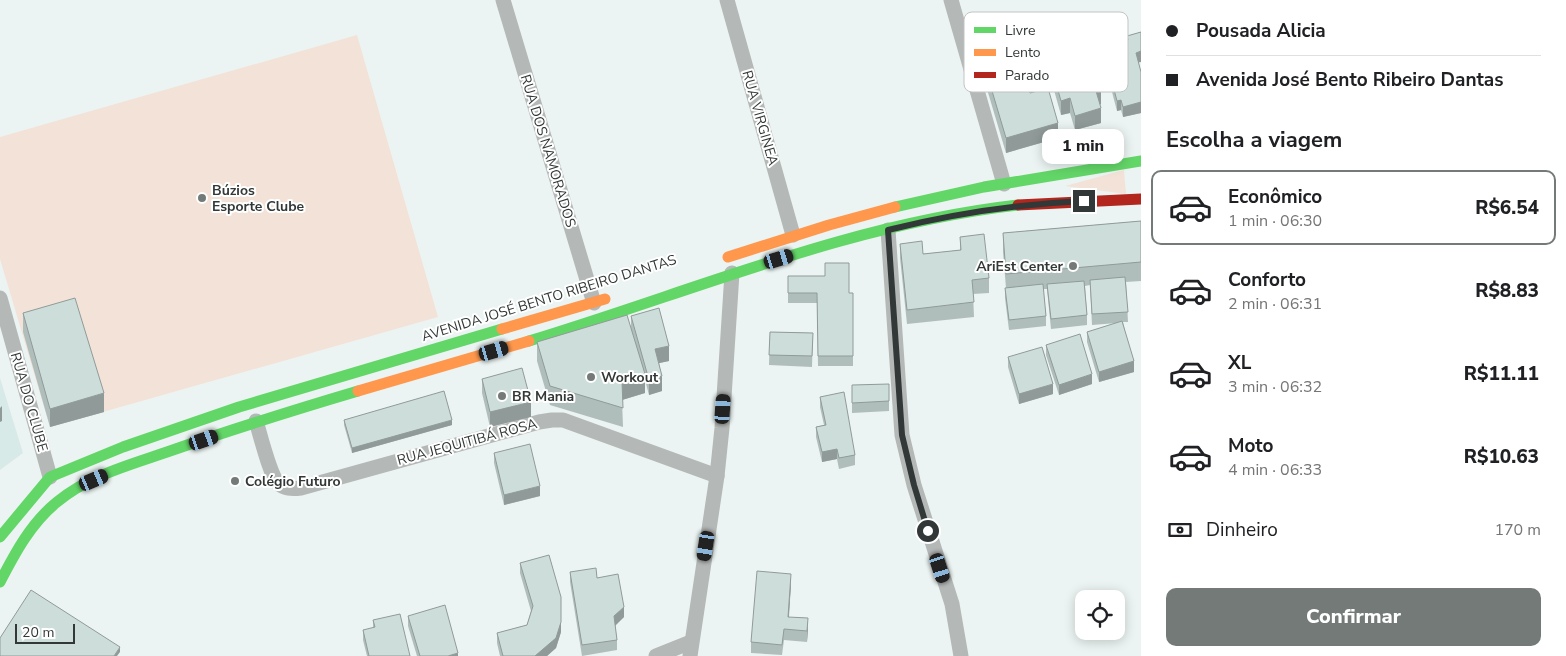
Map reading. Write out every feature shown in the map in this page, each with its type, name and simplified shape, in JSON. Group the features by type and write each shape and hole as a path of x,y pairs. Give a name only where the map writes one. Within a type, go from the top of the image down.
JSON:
{"main road":[{"path":"720,260 793,235 930,198 1141,161"},
{"path":"1134,173 1141,161"},
{"path":"0,582 21,543 51,507 68,493 133,464 256,421 567,329 794,254 888,230 990,209 1140,195"},
{"name":"AVENIDA JOSÉ BENTO RIBEIRO DANTAS","path":"0,537 50,477 123,447 239,407 612,296"}],"street":[{"name":"RUA DOS NAMORADOS","path":"503,0 594,302"},
{"name":"RUA VIRGINEA","path":"728,0 793,235"},
{"path":"951,0 964,45"},
{"path":"978,92 1004,184"},
{"path":"888,230 902,435 914,485 952,604 961,656"},
{"path":"656,656 690,649 717,476 732,273"},
{"name":"RUA DO CLUBE","path":"0,298 50,477"},
{"name":"RUA JEQUITIBÁ ROSA","path":"256,421 271,470 277,482 287,489 301,488 538,422 552,420 563,420 717,476"}],"shaded area":[{"name":"Búzios Esporte Clube","path":"357,35 438,317 50,427 0,259 0,137"},
{"path":"1124,170 1126,194 1065,186"},
{"path":"0,378 23,453 0,470"}],"building":[{"path":"1141,32 1141,51 1136,53 1141,72 1141,102 1123,107 1121,100 1117,101 1115,92 1128,92 1128,36"},
{"path":"992,92 1049,92 1058,123 1006,138"},
{"path":"1058,92 1096,92 1101,108 1075,116 1070,98 1061,101"},
{"path":"1141,221 1141,262 1006,274 1003,233"},
{"path":"984,234 989,278 972,280 974,302 907,310 900,244 922,241 923,254 961,250 960,237"},
{"path":"825,263 849,263 849,293 853,293 853,356 818,356 817,293 788,293 788,276 825,276"},
{"path":"1125,277 1128,312 1092,314 1090,280"},
{"path":"1084,281 1087,315 1051,319 1047,284"},
{"path":"1043,284 1046,316 1009,320 1005,288"},
{"path":"75,298 104,393 50,409 23,313"},
{"path":"659,308 669,346 655,349 662,376 649,380 631,316"},
{"name":"Workout","path":"627,315 645,374 622,381 623,408 550,386 537,342"},
{"path":"1122,321 1134,361 1099,372 1087,332"},
{"path":"770,332 813,333 812,356 769,355"},
{"path":"1080,334 1092,374 1059,385 1046,345"},
{"path":"1042,347 1053,384 1019,394 1008,357"},
{"path":"522,368 531,402 490,412 482,379"},
{"path":"889,384 889,401 852,403 852,385"},
{"path":"444,391 452,420 352,448 344,420"},
{"path":"844,392 855,455 839,458 837,449 822,452 816,427 826,425 820,397"},
{"path":"530,444 540,486 504,495 494,453"},
{"path":"549,555 561,597 561,622 556,638 535,656 503,656 497,633 527,625 533,606 520,563"},
{"path":"596,568 597,578 618,574 624,607 614,616 617,640 582,645 570,572"},
{"path":"757,571 791,574 788,617 808,618 807,631 784,629 782,645 751,642"},
{"path":"31,590 120,647 114,656 0,656 0,638"},
{"path":"445,605 458,653 448,656 420,656 408,616"},
{"path":"400,614 410,656 369,656 363,630 375,627 373,620"}],"traffic: fast":[{"path":"895,207 984,187 1141,161"},
{"path":"529,341 832,243 893,227 955,214 1018,205"},
{"path":"0,537 50,477 123,447 239,407 502,329"},
{"path":"0,582 18,549 39,519 69,493 95,478 238,428 358,391"}],"traffic: slow":[{"path":"728,257 829,225 895,207"},
{"path":"502,329 605,299"},
{"path":"358,391 529,341"}],"traffic: jam":[{"path":"1018,205 1141,199"}],"place":[{"name":"Búzios Esporte Clube","path":"202,198"},
{"name":"AriEst Center","path":"1073,266"},
{"name":"Workout","path":"591,377"},
{"name":"BR Mania","path":"502,396"},
{"name":"Colégio Futuro","path":"235,481"}],"route":[{"path":"928,531 902,435 888,230 981,210 1084,201"}]}
